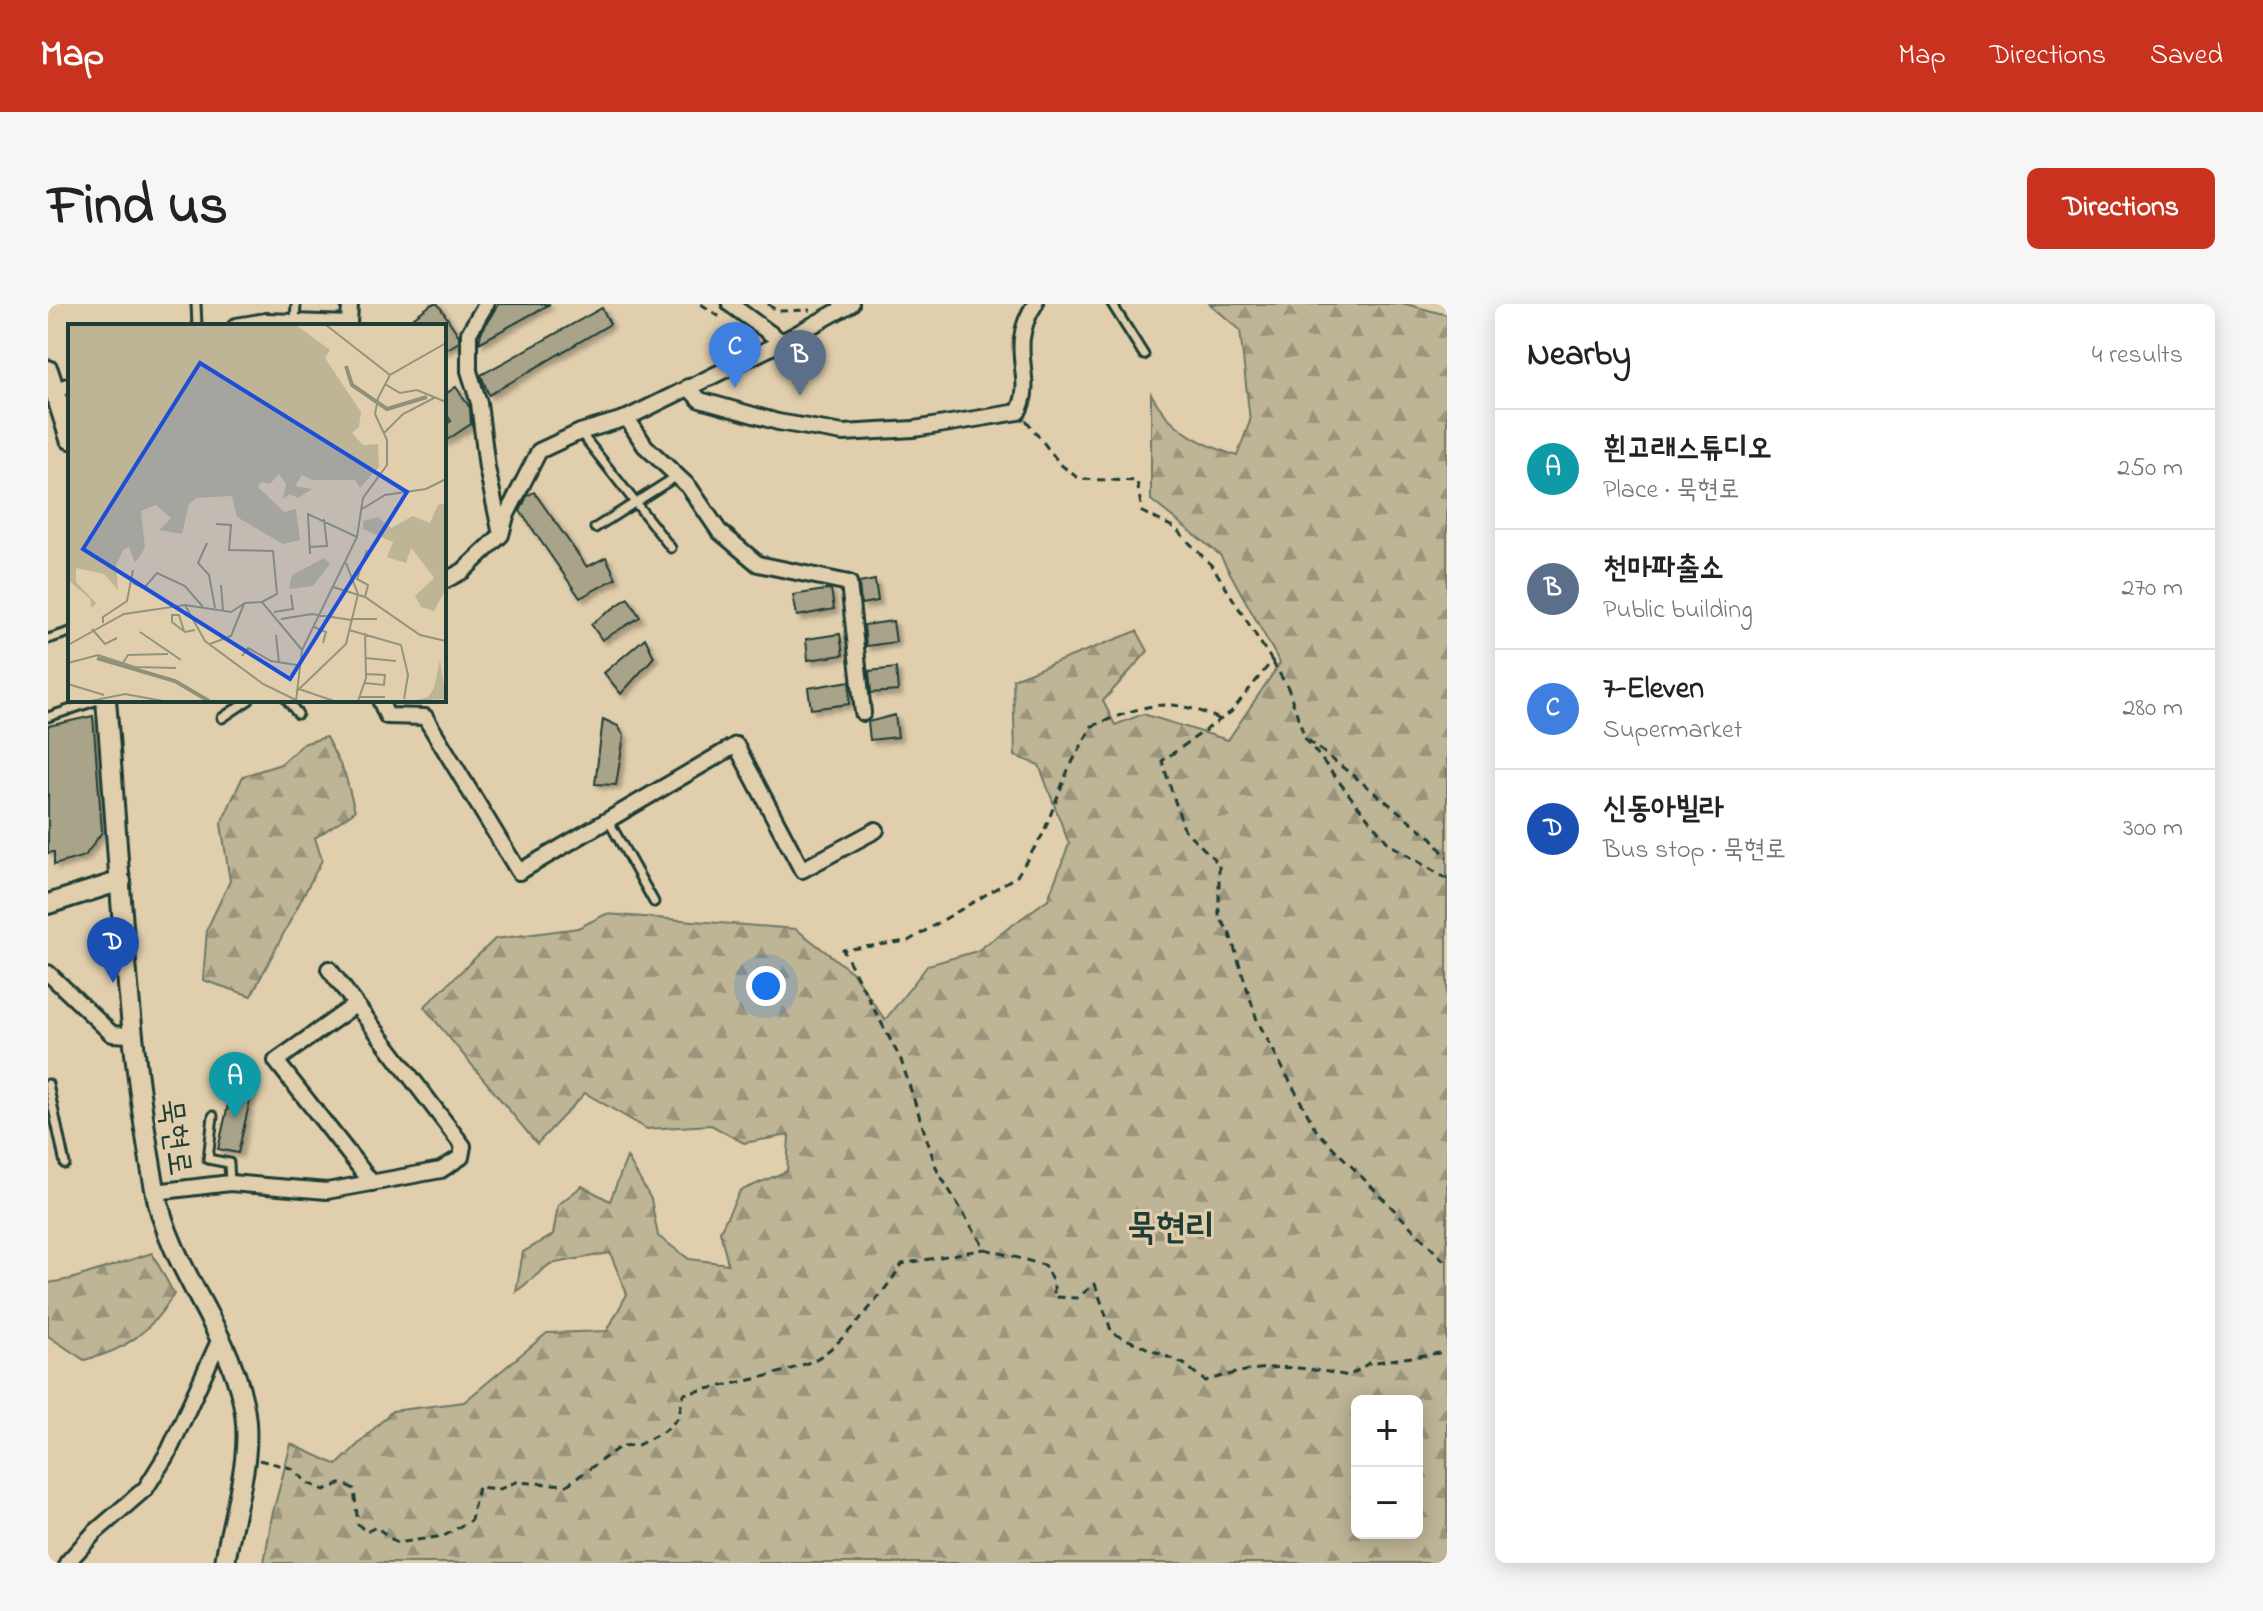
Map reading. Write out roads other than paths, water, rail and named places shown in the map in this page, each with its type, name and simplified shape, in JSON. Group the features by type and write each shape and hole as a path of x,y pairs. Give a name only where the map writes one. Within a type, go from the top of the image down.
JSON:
{"street":[{"path":"248,324 266,321 349,324 350,304"},
{"path":"486,304 469,333 469,371 479,403 487,468 501,535"},
{"path":"730,304 782,342"},
{"path":"446,580 463,571 501,535 506,516 539,451 580,432 627,418 782,342 851,304"},
{"path":"688,387 700,400 778,422 843,433 914,429 1018,412 1025,400 1019,338 1035,304"},
{"path":"48,370 64,387 68,422"},
{"path":"627,418 645,446 677,476 719,531 758,564 849,583 863,713"},
{"name":"묵현로","path":"106,702 130,1035 155,1192 189,1281 234,1369 244,1405 248,1461 232,1517 225,1563"},
{"path":"381,702 387,716 425,717 519,872 736,745 802,870 876,830"},
{"path":"48,904 121,881"},
{"path":"155,1192 230,1183 327,1191 441,1170 461,1157 463,1146 329,969"},
{"path":"48,973 112,1034 130,1035"},
{"path":"355,1005 276,1061 372,1183"},
{"path":"67,1563 94,1533 146,1488 169,1451 219,1341"}],"lane":[{"path":"196,304 197,324"},
{"path":"295,322 296,304"},
{"path":"1112,304 1144,355"},
{"path":"580,432 633,504 671,548"},
{"path":"595,528 677,476"},
{"path":"48,639 68,633"},
{"path":"48,717 92,702"},
{"path":"222,718 246,702"},
{"path":"289,702 298,714"},
{"path":"608,820 654,902"},
{"path":"48,1084 65,1164"},
{"path":"213,1116 208,1159 229,1163 230,1183"}],"place":[{"name":"7-Eleven","path":"735,388"},
{"name":"천마파출소","path":"800,396"},
{"name":"신동아빌라","path":"113,983"},
{"name":"흰고래스튜디오","path":"235,1118"}],"district":[{"name":"묵현리","path":"1171,1225"}]}
